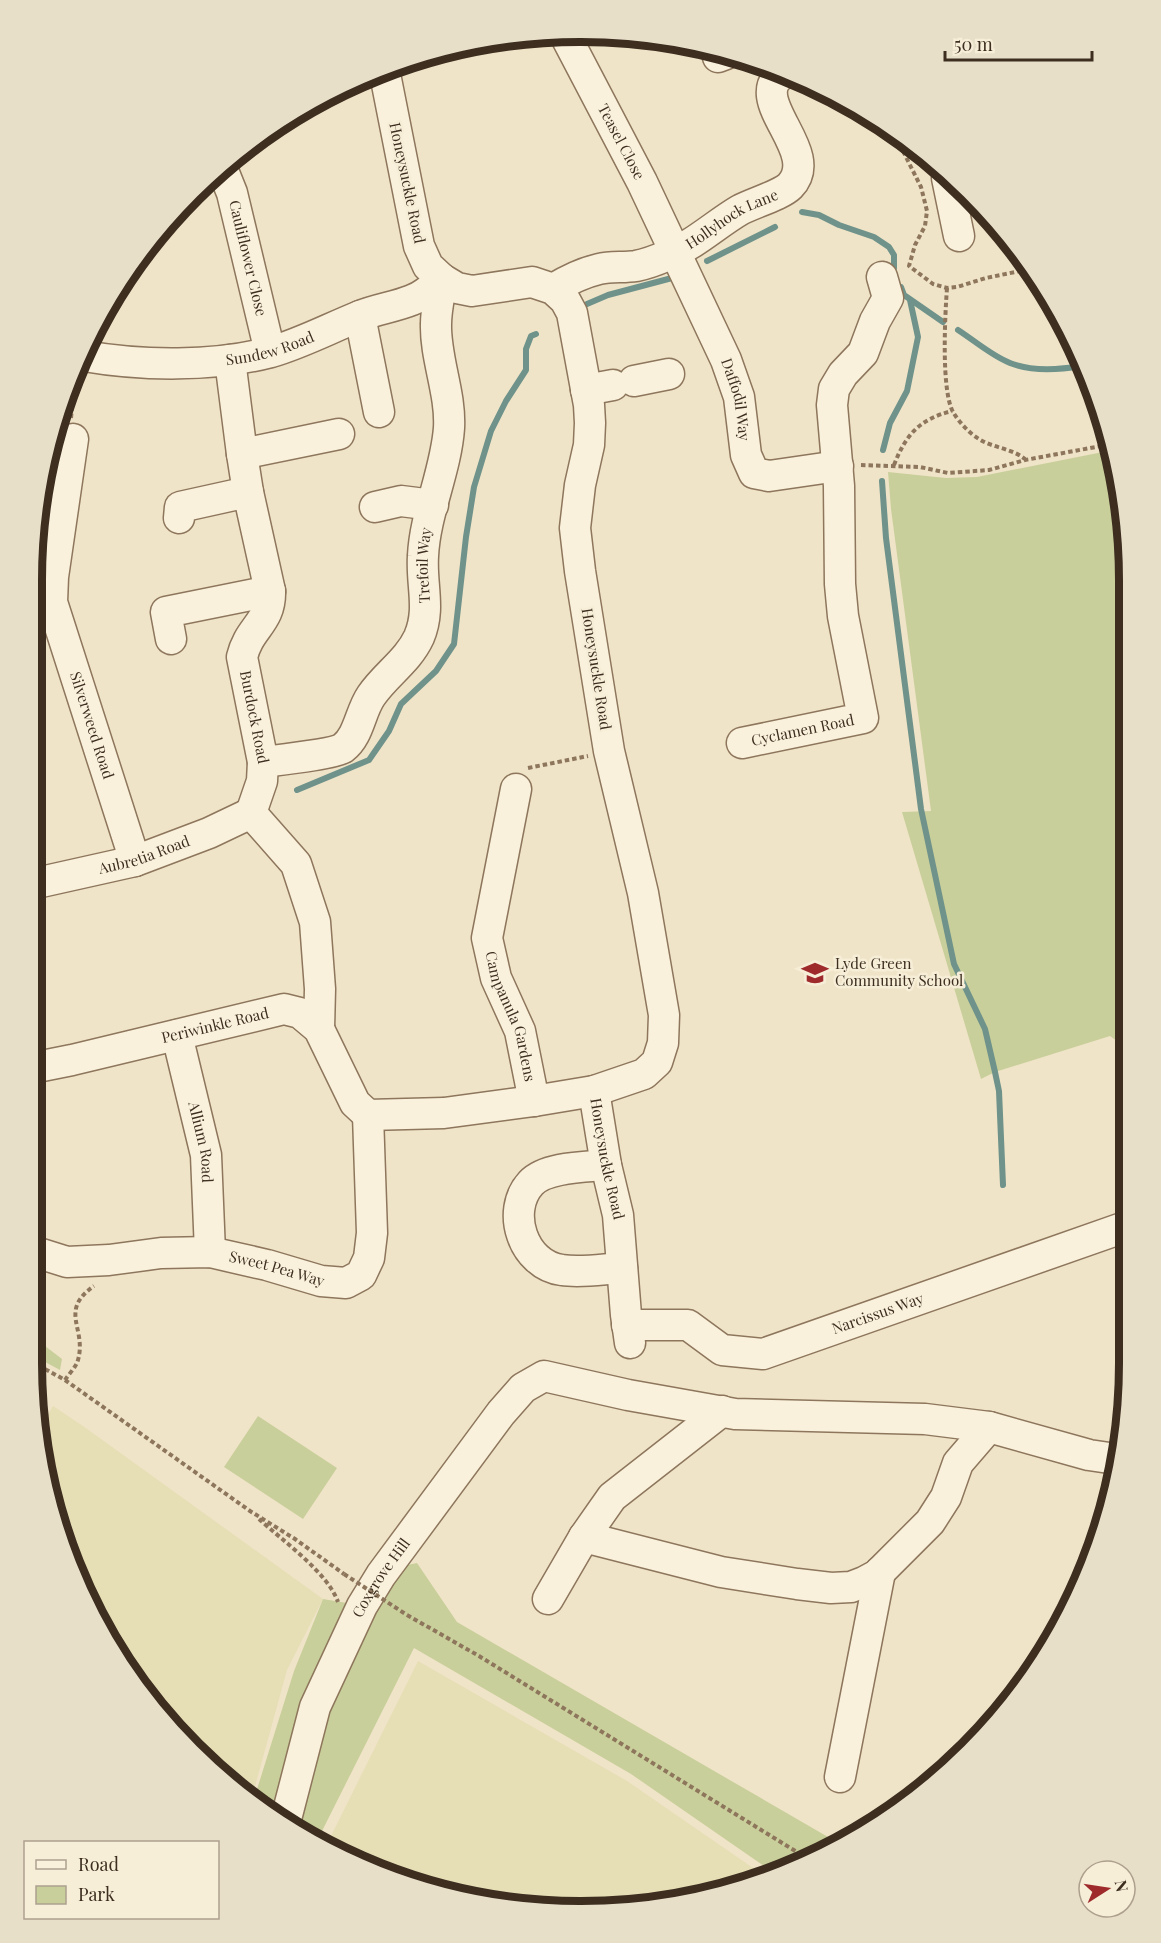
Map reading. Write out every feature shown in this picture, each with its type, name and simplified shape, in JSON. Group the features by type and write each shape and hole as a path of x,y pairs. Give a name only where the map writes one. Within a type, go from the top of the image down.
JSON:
{"street":[{"name":"Teasel Close","path":"569,42 676,252"},
{"name":"Hollyhock Lane","path":"554,290 572,278 601,268 637,266 676,252 741,209 788,188 798,175 798,159 777,114 771,92 774,78"},
{"name":"Honeysuckle Road","path":"386,79 419,246 428,266 442,279 457,288 472,291 532,282 554,290 565,300 611,385 590,423 589,445 580,485 575,528 609,751 643,893 664,1015 663,1043 657,1062 644,1074 594,1091 606,1165 618,1215 629,1335"},
{"name":"Cauliflower Close","path":"225,176 232,193 270,352"},
{"path":"949,189 960,236"},
{"name":"Daffodil Way","path":"676,252 726,360 736,387 746,456 754,473 769,476 838,466"},
{"path":"838,466 832,405 834,389 843,374 863,353 875,321 888,298 882,277"},
{"name":"Sundew Road","path":"91,357 178,363 231,360 270,352 317,336 360,315 412,300 426,293 442,279"},
{"name":"Trefoil Way","path":"263,762 332,753 343,748 355,732 372,695 414,647 424,622 427,598 423,580 423,554 446,452 450,414 436,325 442,279"},
{"path":"360,315 379,412"},
{"name":"Burdock Road","path":"231,360 248,492 270,591 270,604 265,618 252,631 245,644 242,657 263,762 262,780 251,813"},
{"path":"611,385 669,374"},
{"path":"242,454 339,434"},
{"name":"Silverweed Road","path":"73,439 42,591 52,602 135,861"},
{"name":"Cyclamen Road","path":"742,743 863,718 843,616 840,584 838,466"},
{"path":"179,518 180,507 248,492"},
{"path":"375,507 401,501 433,505"},
{"path":"171,639 166,612 270,591"},
{"name":"Campanula Gardens","path":"516,789 487,938 496,978 520,1032 534,1101"},
{"path":"251,813 296,864 315,922 320,989 320,1029"},
{"name":"Aubretia Road","path":"42,882 135,861 209,833 251,813"},
{"name":"Periwinkle Road","path":"42,1066 284,1010 300,1012 320,1029 355,1103 368,1115"},
{"name":"Allium Road","path":"177,1035 206,1155 210,1252"},
{"path":"368,1115 444,1113 594,1091"},
{"name":"Sweet Pea Way","path":"42,1254 67,1262 109,1260 161,1253 210,1252 267,1265 321,1281 346,1283 361,1275 369,1258 372,1233 368,1115"},
{"path":"606,1165 546,1173 532,1182 519,1208 520,1226 525,1243 534,1256 547,1265 561,1270 622,1268"},
{"name":"Narcissus Way","path":"629,1335 688,1325 722,1350 763,1354 1119,1229"},
{"name":"Coxgrove Hill","path":"287,1814 315,1707 362,1606 381,1575 522,1388 544,1376 628,1395 722,1411"},
{"path":"548,1599 584,1537 612,1497 722,1411 735,1414 925,1419 989,1427 1110,1459"},
{"path":"584,1537 721,1572 797,1584 851,1587 880,1572 930,1522 946,1497 958,1463 989,1427"},
{"path":"840,1777 880,1572"}],"path":[{"path":"947,288 945,374 952,411 980,440 1018,453 1025,460"},
{"path":"72,403 73,439"},
{"path":"894,465 900,448 921,423 936,415 952,411"},
{"path":"838,466 894,465 920,467 948,473 989,470 1025,460 1102,446"},
{"path":"516,789 519,770 609,751"},
{"path":"64,1380 77,1363 80,1349 75,1311 78,1299 101,1281"},
{"path":"42,1368 64,1380 250,1511 407,1615 479,1656 800,1854"},
{"path":"250,1511 325,1579 335,1594 340,1609"},
{"path":"291,1548 295,1539"}],"shaded area":[{"path":"53,1406 323,1599 287,1670 254,1791 225,1767 176,1718 153,1690 114,1632 83,1569 60,1502 52,1468 45,1419"},
{"path":"418,1661 627,1781 757,1871 720,1883 651,1896 616,1900 545,1900 475,1891 441,1883 374,1860 330,1839"}],"green space":[{"path":"64,430 64,433 44,564 43,545 52,475"},
{"path":"1104,452 1114,510 1119,580 1119,1042 1110,1036 995,1072 981,1079 902,812 931,811 888,472 946,478 977,477"},
{"path":"42,1344 62,1359 60,1370 42,1360"},
{"path":"258,1416 337,1468 303,1519 224,1467"},
{"path":"417,1563 457,1622 831,1839 766,1868 631,1774 414,1648 321,1834 311,1829 256,1792 294,1671 323,1599 371,1607 392,1568"}],"waterway":[{"path":"802,212 819,215 839,225 874,237 889,247 894,255 894,268"},
{"path":"707,261 775,227"},
{"path":"587,304 608,295 672,278"},
{"path":"901,287 904,295 943,322"},
{"path":"883,450 890,423 907,391 918,337 910,300"},
{"path":"958,330 997,356 1019,366 1046,369 1075,367"},
{"path":"297,790 369,760 389,731 401,704 436,671 454,644 474,487 491,431 506,401 526,370 526,349 531,336 536,334"},
{"path":"882,481 886,538 921,809 954,964 985,1029 995,1072 999,1091 1003,1185"}],"place":[{"name":"Lyde Green Community School","path":"815,973"}]}
